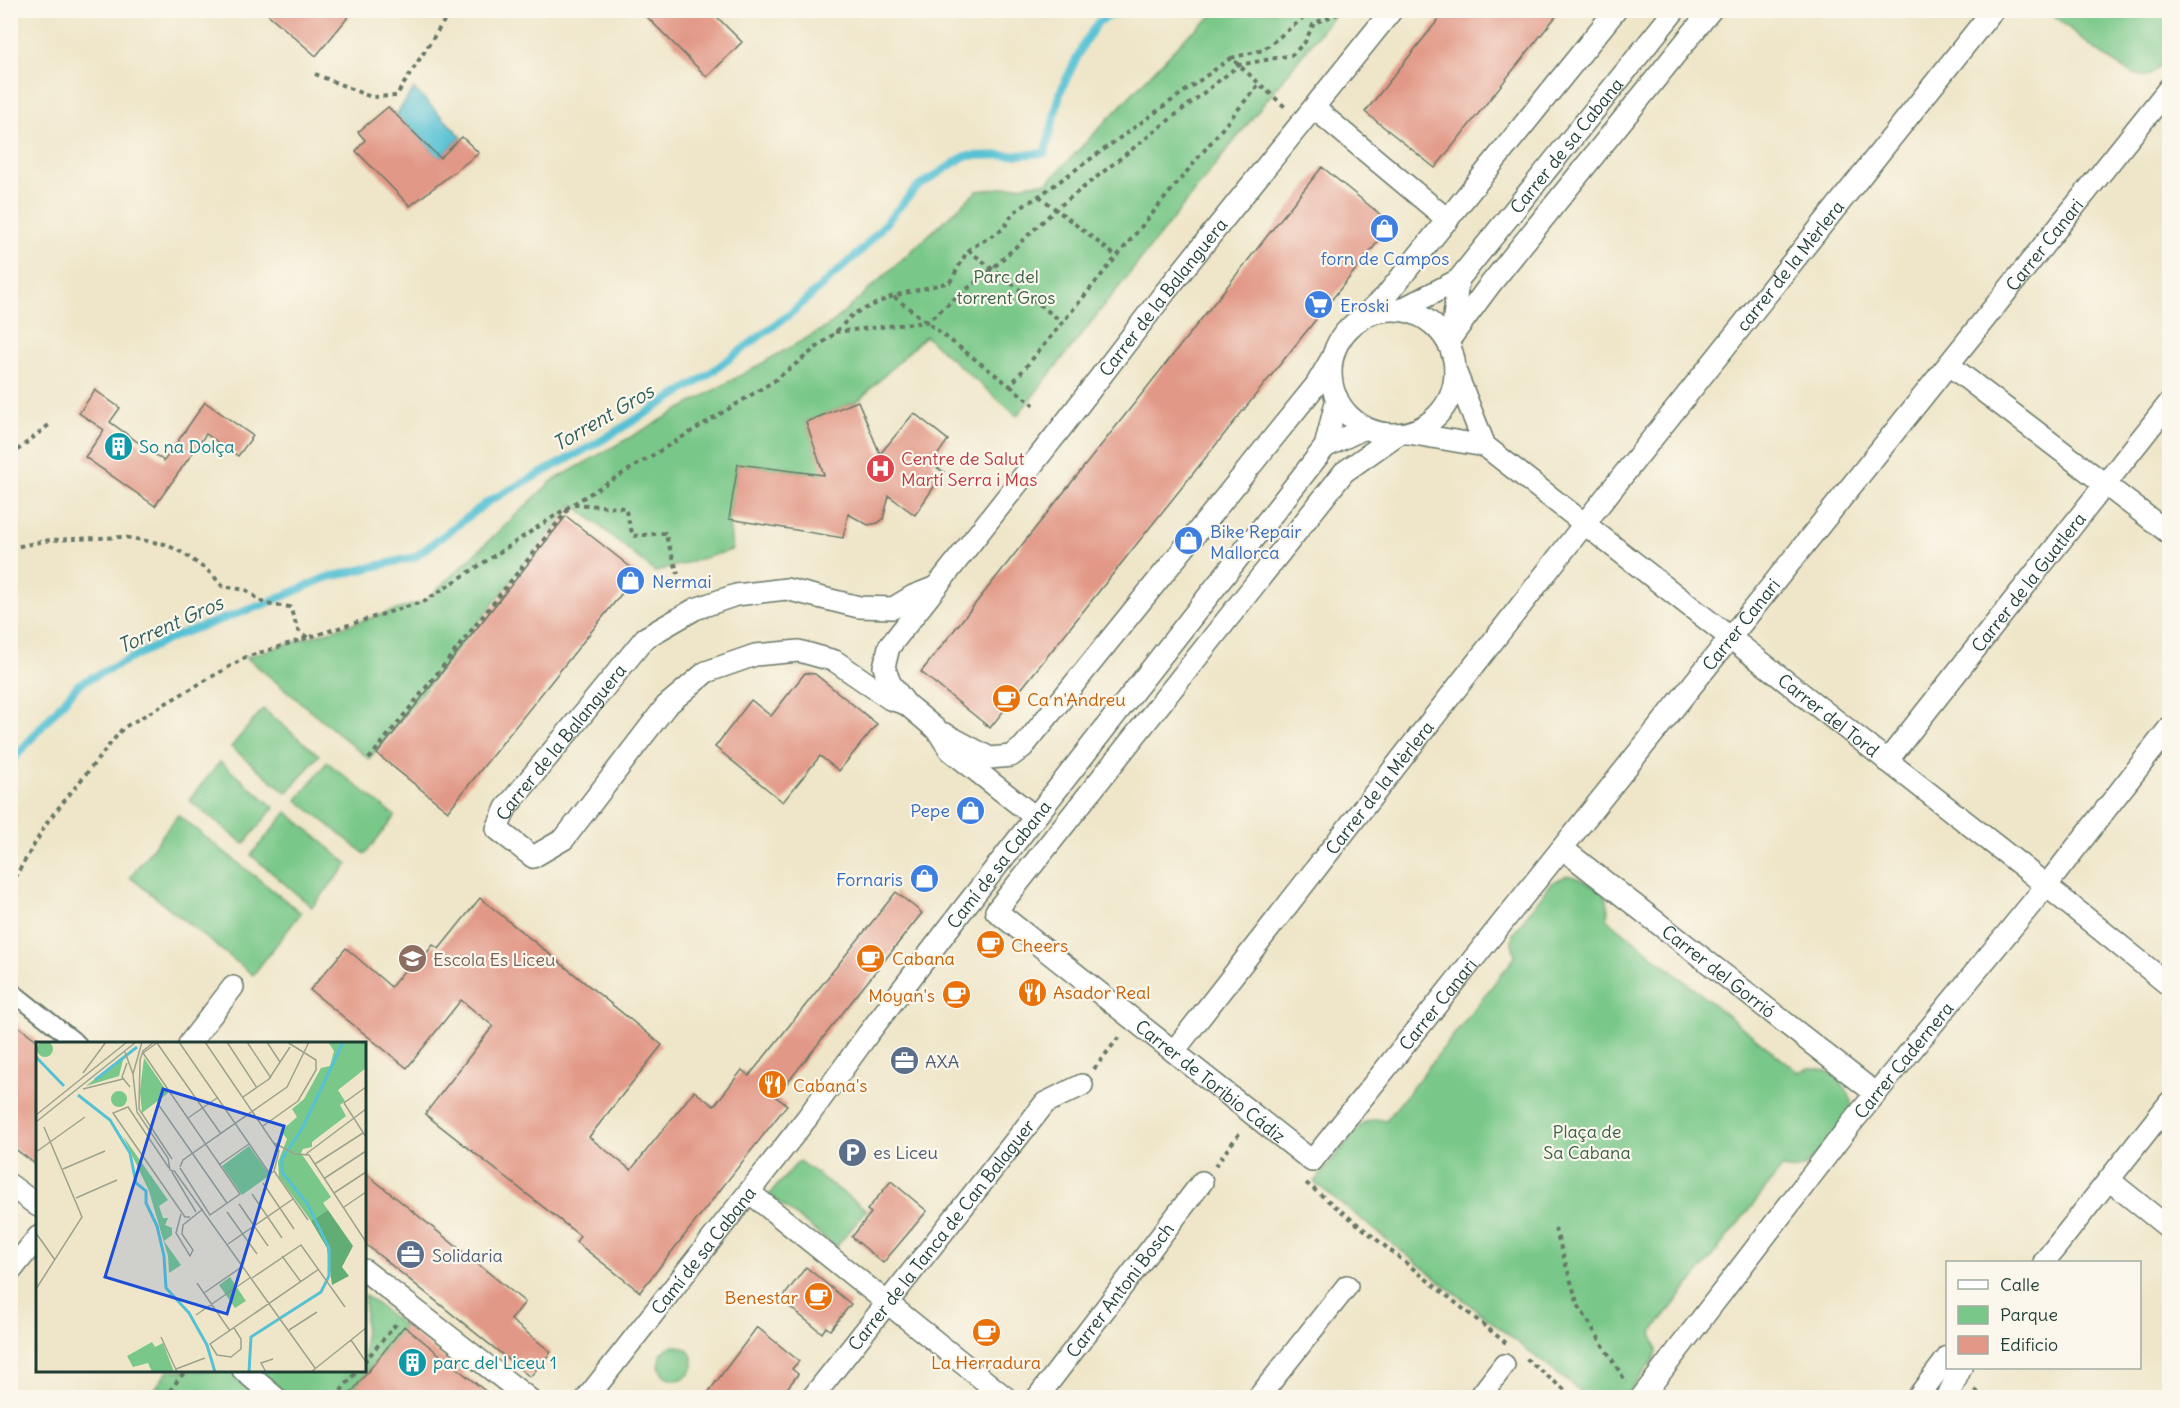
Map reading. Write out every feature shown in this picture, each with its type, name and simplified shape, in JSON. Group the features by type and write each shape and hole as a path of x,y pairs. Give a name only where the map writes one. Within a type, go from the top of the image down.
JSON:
{"street":[{"name":"Carrer de la Balanguera","path":"906,704 890,683 884,668 889,647 1166,291 1392,10"},
{"path":"906,704 938,730 990,758 1011,756 1023,747 1317,385 1343,335 1385,297 1616,10"},
{"name":"Carrer de sa Cabana","path":"1400,310 1458,280 1675,10"},
{"path":"1452,342 1489,286 1712,10"},
{"name":"carrer de la Mèrlera","path":"1585,523 1993,10"},
{"name":"Carrer Canari","path":"1312,1161 2169,87"},
{"path":"1314,108 1449,220"},
{"path":"1333,356 1331,377 1337,398 1349,416 1365,428 1386,434 1403,433 1427,424 1442,411 1452,391 1455,370 1452,342 1458,280"},
{"path":"1359,320 1379,312 1400,310 1421,316 1452,342"},
{"path":"1949,365 2169,534"},
{"path":"1455,370 1485,446"},
{"path":"1325,447 1337,398"},
{"name":"Carrer de la Guatlera","path":"1887,761 2169,402"},
{"path":"1325,447 1365,428"},
{"name":"Carrer del Tord","path":"1403,433 1485,446 1730,636 2169,986"},
{"name":"Carrer de Toribio Cádiz","path":"1312,1161 996,911 1344,472 1403,433"},
{"name":"Camí de sa Cabana","path":"587,1398 807,1118 896,996 1325,447"},
{"name":"Carrer de la Mèrlera","path":"1174,1051 1585,523"},
{"name":"Carrer de la Balanguera","path":"906,704 890,699 835,661 799,651 755,654 706,672 666,706 564,839 533,857 497,829 506,808 645,638 695,609 736,595 786,589 860,607 893,608 913,596 936,587"},
{"name":"Carrer Cadernera","path":"1635,1393 1677,1351 1875,1093 2046,886 2169,727"},
{"path":"938,730 950,750 1035,817"},
{"name":"Carrer del Gorrió","path":"1563,849 1875,1093"},
{"path":"191,1042 233,987"},
{"path":"10,990 75,1042"},
{"name":"Carrer de la Tanca de Can Balaguer","path":"812,1398 1045,1103 1082,1084"},
{"path":"2046,1261 2169,1102"},
{"path":"2109,1180 2169,1229"},
{"name":"Carrer Antoni Bosch","path":"1037,1398 1202,1182"},
{"path":"10,1185 36,1204"},
{"path":"749,1192 1006,1398"},
{"path":"10,1272 36,1240"},
{"path":"366,1272 528,1398"},
{"path":"1258,1398 1347,1286"},
{"path":"1479,1398 1512,1355"},
{"path":"1917,1398 1946,1357"},
{"path":"1947,1398 1961,1369"},
{"path":"244,1372 276,1398"}],"path":[{"path":"315,74 371,97 396,96 451,10"},
{"path":"10,886 48,821 123,728 246,657 425,601 573,504 774,381 835,333 853,314 893,296 950,282 968,250 1003,229 1014,212 1231,58 1263,50 1313,10"},
{"path":"835,333 926,322 992,268 1056,209 1239,65 1292,55 1305,42 1314,23 1348,10"},
{"path":"1231,58 1286,106 1280,114"},
{"path":"1010,386 1259,84"},
{"path":"1039,196 1117,256"},
{"path":"968,250 1062,322"},
{"path":"893,296 1034,405"},
{"path":"10,456 50,423"},
{"path":"573,504 625,508 633,536 665,533 678,574"},
{"path":"369,759 573,504"},
{"path":"10,548 50,540 124,537 165,544 183,553 212,574 222,586 246,590 265,604 290,607 298,630 308,638"},
{"path":"1082,1084 1132,1020"},
{"path":"1202,1182 1254,1114"},
{"path":"1312,1161 1304,1181 1512,1355 1575,1398"},
{"path":"1555,1228 1578,1305 1635,1393"},
{"path":"366,1360 411,1306"},
{"path":"164,1398 185,1372"},
{"path":"335,1398 357,1372"},
{"path":"1975,1390 1984,1398"}],"green space":[{"name":"Parc del torrent Gros","path":"1219,11 1337,11 1017,416 925,336 858,401 806,422 825,475 738,464 729,519 732,550 655,572 573,504 369,759 246,657 425,601 552,481 830,325 977,191 1048,182 1186,37"},
{"path":"2048,11 2169,11 2169,53 2153,73 2146,76 2137,75 2111,61"},
{"path":"263,709 319,755 287,793 231,747"},
{"path":"220,762 274,807 244,844 189,800"},
{"path":"327,762 395,816 365,854 297,800"},
{"path":"287,812 348,864 312,907 251,855"},
{"path":"178,815 301,913 253,975 130,877"},
{"name":"Plaça de Sa Cabana","path":"1566,876 1584,881 1602,893 1608,904 1607,919 1798,1072 1813,1068 1828,1072 1845,1087 1851,1100 1849,1111 1815,1156 1800,1169 1782,1168 1652,1332 1657,1351 1654,1359 1625,1397 1587,1397 1314,1182 1363,1123 1376,1119 1386,1121 1515,957 1513,934 1551,883"},
{"path":"799,1161 867,1210 836,1247 769,1195"},
{"path":"366,1296 404,1326 347,1397 148,1398 167,1372 366,1372"},
{"path":"676,1346 688,1351 693,1363 688,1375 676,1380 664,1375 659,1363 664,1351"}],"water":[{"path":"414,89 462,137 440,158 396,115"}],"building":[{"path":"263,10 354,10 316,56"},
{"path":"640,10 710,10 742,42 707,77"},
{"path":"1446,10 1561,10 1435,168 1365,112"},
{"path":"388,107 440,158 462,137 479,153 410,206 356,151 365,140 358,132"},
{"path":"1322,167 1392,224 990,728 921,672"},
{"name":"So na Dolça","path":"95,390 120,408 110,422 164,461 205,402 253,436 238,456 206,434 155,506 85,457 104,430 79,413"},
{"name":"Centre de Salut Martí Serra i Mas","path":"858,401 880,454 914,413 948,440 931,464 944,472 915,515 889,496 883,519 878,523 868,525 848,514 843,538 729,519 738,464 824,475 806,422"},
{"path":"566,516 638,573 448,811 377,754"},
{"path":"805,673 815,674 877,724 839,771 820,756 783,802 715,747 751,700 771,716"},
{"path":"896,892 922,913 776,1097 787,1105 640,1292 576,1242 580,1236 425,1114 493,1026 461,1000 407,1068 310,990 346,948 391,987 413,960 418,964 433,945 439,949 480,898 662,1045 589,1137 631,1170 694,1091 714,1106 742,1070 749,1076"},
{"path":"10,1020 38,1041 36,1042 36,1164 10,1145"},
{"path":"366,1174 525,1302 511,1320 551,1352 530,1377 366,1245"},
{"path":"891,1181 927,1211 883,1263 852,1237 871,1213 867,1210"},
{"path":"806,1267 851,1304 830,1330 826,1327 822,1333 781,1300"},
{"name":"parc del Liceu 1","path":"404,1326 494,1398 347,1398"},
{"path":"757,1327 799,1361 792,1369 798,1374 780,1398 704,1398"}],"waterway":[{"name":"Torrent Gros","path":"10,763 79,684 178,635 265,604 325,578 415,557 489,501 597,443 702,379 790,314 863,249 916,188 965,156 1045,153 1061,90 1083,45 1098,22 1121,10"}],"place":[{"name":"forn de Campos","path":"1385,229"},
{"name":"Eroski","path":"1319,305"},
{"name":"So na Dolça","path":"118,446"},
{"name":"Centre de Salut Martí Serra i Mas","path":"880,468"},
{"name":"Bike Repair Mallorca","path":"1189,541"},
{"name":"Nermai","path":"631,581"},
{"name":"Ca n'Andreu","path":"1006,699"},
{"name":"Pepe","path":"971,810"},
{"name":"Fornaris","path":"924,879"},
{"name":"Cheers","path":"990,945"},
{"name":"Cabana","path":"871,958"},
{"name":"Escola Es Liceu","path":"412,959"},
{"name":"Asador Real","path":"1032,992"},
{"name":"Moyan's","path":"956,995"},
{"name":"AXA","path":"904,1061"},
{"name":"Cabana's","path":"772,1085"},
{"name":"es Liceu","path":"852,1152"},
{"name":"Solidaria","path":"411,1255"},
{"name":"Benestar","path":"819,1297"},
{"name":"La Herradura","path":"986,1333"},
{"name":"parc del Liceu 1","path":"412,1362"}]}
